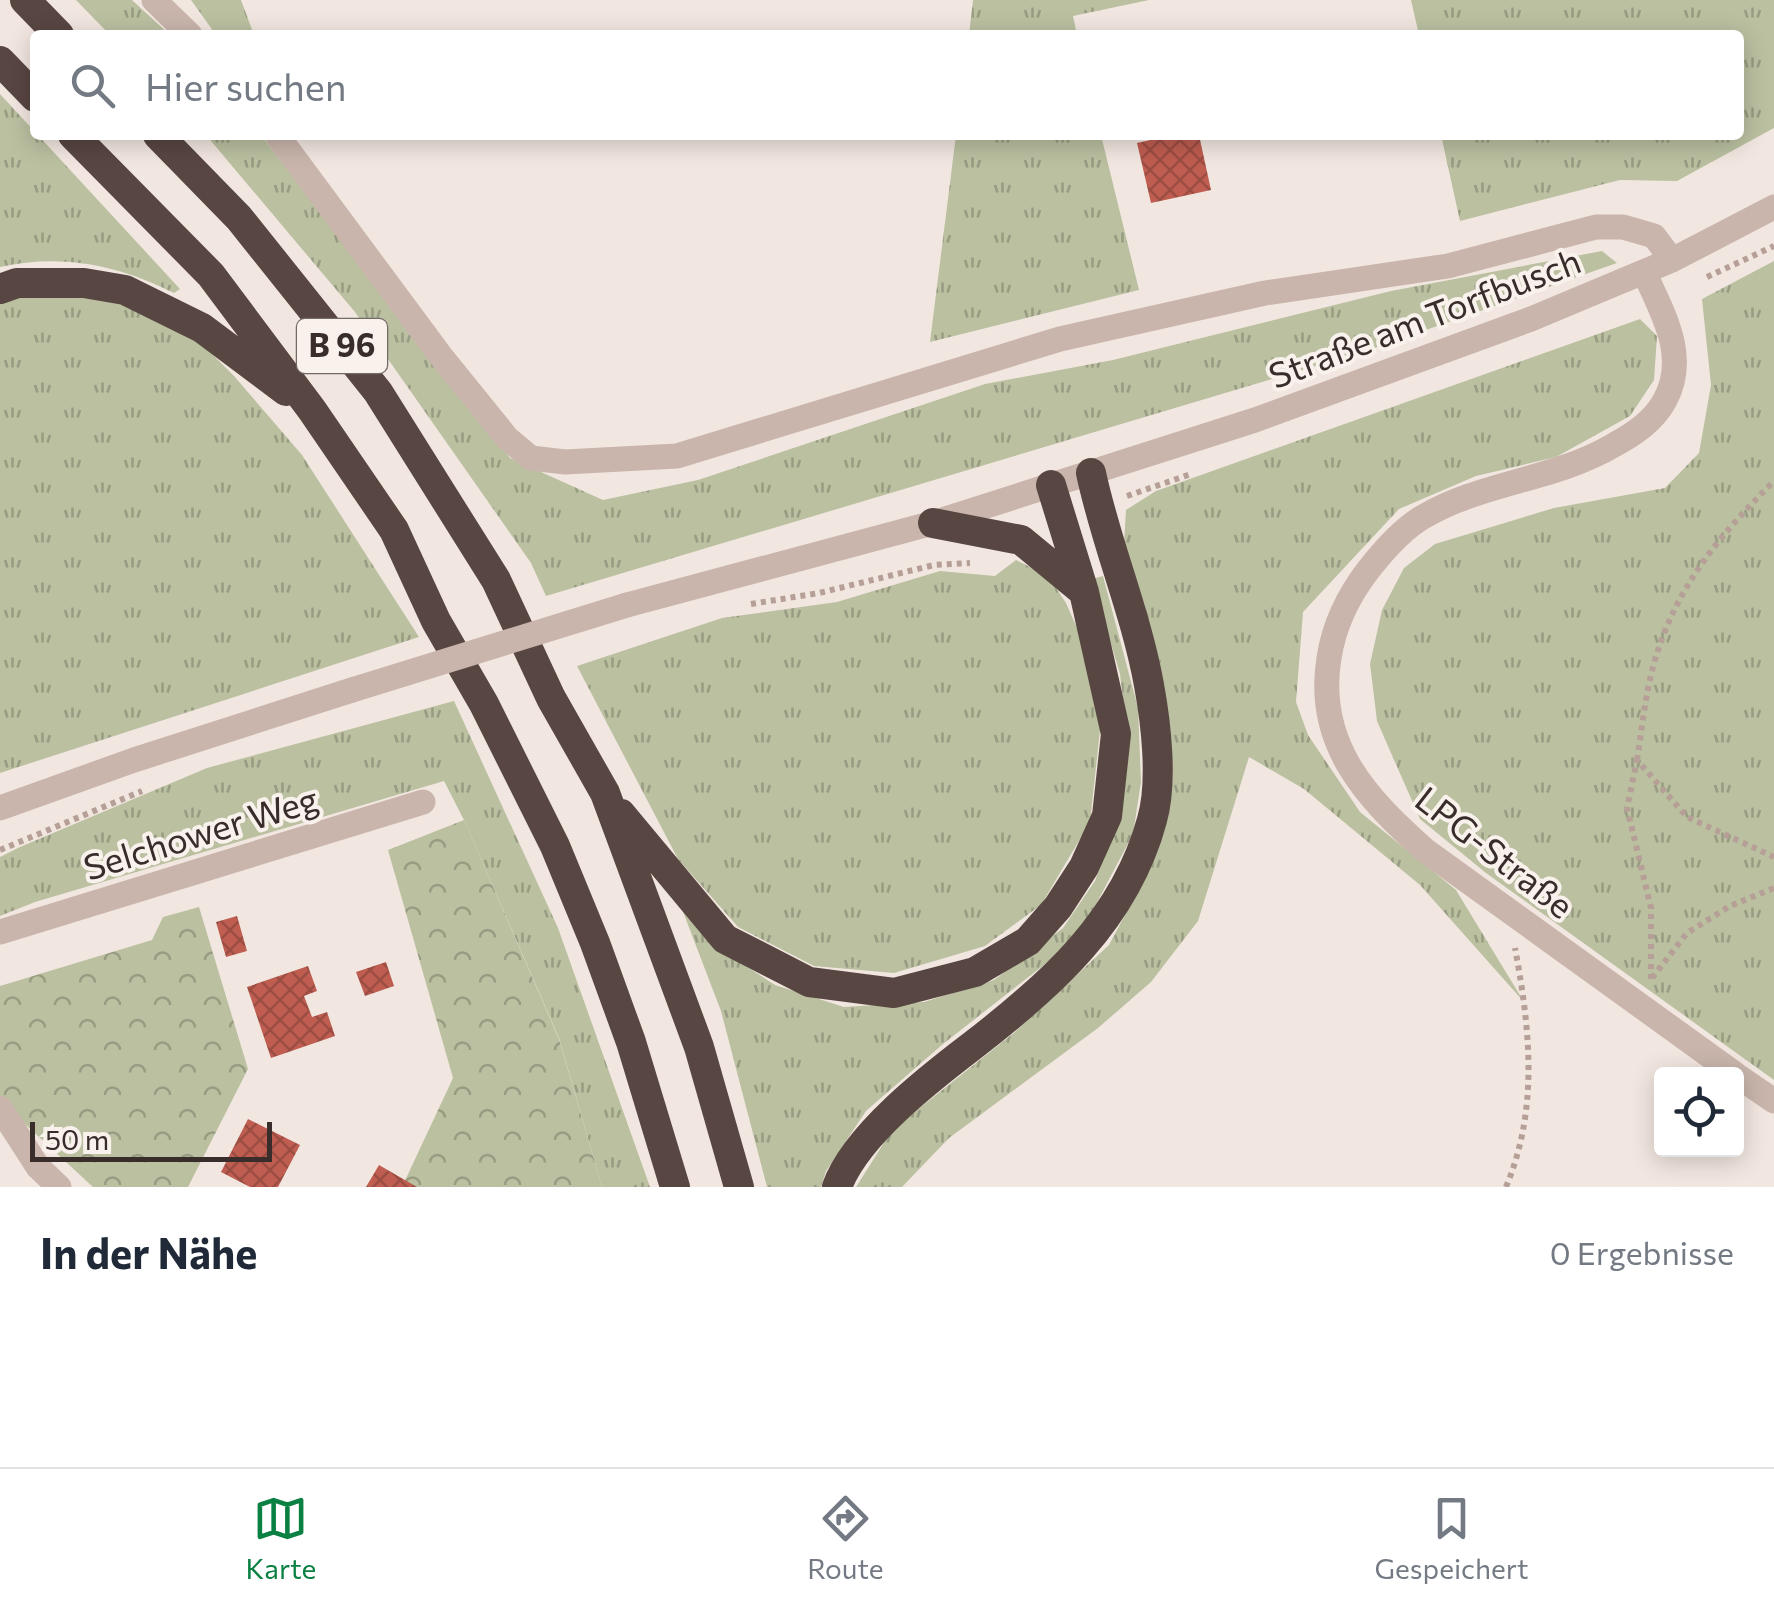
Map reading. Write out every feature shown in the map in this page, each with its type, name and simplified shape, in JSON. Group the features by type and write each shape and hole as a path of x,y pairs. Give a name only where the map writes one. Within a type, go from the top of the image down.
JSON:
{"highway":[{"path":"25,0 54,30"},
{"path":"0,61 30,91"},
{"name":"B 96","path":"78,140 210,276 312,410 394,530 436,621 484,704 555,846 631,1042 676,1187"},
{"name":"B 96","path":"163,140 240,218 378,392 496,580 552,698 605,793 699,1047 739,1187"},
{"path":"0,288 17,283 84,283 125,290 202,328 312,410"},
{"path":"837,1187 864,1146 915,1090 1062,972 1100,926 1133,872 1154,818 1157,753 1148,683 1091,473"},
{"path":"605,793 725,939 809,982 894,993 975,972 1028,941 1058,907 1084,868 1107,816 1116,734 1084,592 1050,485"},
{"path":"932,523 1020,540 1084,592"}],"street":[{"path":"154,0 185,30"},
{"path":"281,140 440,355 508,438 531,458 565,462 677,456 1060,339 1265,293 1448,266 1596,227 1623,227 1654,236 1672,260"},
{"name":"Straße am Torfbusch","path":"0,808 134,760 627,605 932,523 1091,473 1531,319 1672,260 1774,207"},
{"name":"LPG-Straße","path":"1644,272 1673,338 1671,387 1664,402 1648,422 1592,458 1450,504 1421,518 1396,537 1354,590 1331,645 1327,669 1330,716 1332,733 1348,765 1390,820 1426,851 1725,1067"},
{"name":"Selchower Weg","path":"0,932 423,802"},
{"name":"LPG-Straße","path":"1744,1081 1774,1102"},
{"path":"0,1108 38,1167 59,1187"}],"path":[{"path":"1774,481 1724,531 1672,614 1652,668 1627,808 1651,908 1651,979 1686,932 1730,906 1774,888"},
{"path":"749,604 819,593 934,564 982,563"},
{"path":"1637,760 1687,817 1774,857"},
{"path":"0,850 152,787"},
{"path":"1506,1187 1519,1157 1531,1090 1527,1012 1509,912"}],"green space":[{"path":"76,0 132,0 165,30 105,30"},
{"path":"191,0 241,0 252,30 212,30"},
{"path":"973,0 1149,0 1073,16 1076,30 970,30"},
{"path":"1411,0 1774,0 1774,128 1677,181 1620,180 1460,221 1442,140 1744,140 1744,30 1418,30"},
{"path":"0,94 30,126 30,140 42,140 180,289 174,293 132,275 89,264 45,261 0,267"},
{"path":"210,140 265,140 510,458 603,500 698,480 985,384 1113,360 1391,291 1602,251 1617,263 1366,351 546,596 531,563 355,312"},
{"path":"955,140 1102,140 1139,290 930,342"},
{"path":"1774,261 1774,1080 1486,873 1420,819 1377,721 1370,664 1382,610 1404,568 1435,544 1554,508 1665,488 1699,453 1711,385 1702,299"},
{"path":"80,293 147,307 186,328 234,376 302,455 419,637 0,773 0,299"},
{"path":"1640,319 1657,336 1654,380 1630,416 1556,457 1476,476 1399,509 1303,612 1296,702 1308,735 1360,812 1456,890 1524,1002 1420,885 1304,789 1249,757 1198,921 1151,982 1098,1028 949,1138 902,1187 856,1187 892,1130 1015,1032 1109,945 1155,858 1170,805 1124,543 1126,510 1156,491"},
{"path":"1016,560 1038,571 1066,603 1088,653 1101,721 1090,822 1041,905 985,946 894,973 814,966 738,927 678,859 577,666 722,618 837,602 940,571 995,576"},
{"path":"1103,576 1138,708 1141,782 1133,834 1093,910 1058,954 943,1044 866,1111 826,1171 821,1187 767,1187 721,1011 680,904 718,948 775,985 844,1007 924,1002 994,980 1063,928 1095,881 1119,814 1128,744 1120,674 1092,579"},
{"path":"454,701 558,928 650,1187 602,1187 559,1038 444,781 35,902 0,916 0,857 20,847 207,768"},
{"path":"464,820 559,1039 602,1187 402,1187 453,1078 388,850"},
{"path":"199,907 248,1069 188,1187 93,1187 0,1101 0,986 152,940 163,917"}],"building":[{"path":"1200,140 1211,190 1151,203 1137,143"},
{"path":"237,916 247,951 226,957 216,922"},
{"path":"386,962 394,986 365,996 356,972"},
{"path":"308,966 317,991 304,996 312,1017 327,1012 335,1036 271,1058 247,987"},
{"path":"248,1119 300,1145 278,1187 250,1187 221,1172"},
{"path":"379,1165 417,1187 366,1187"}]}
